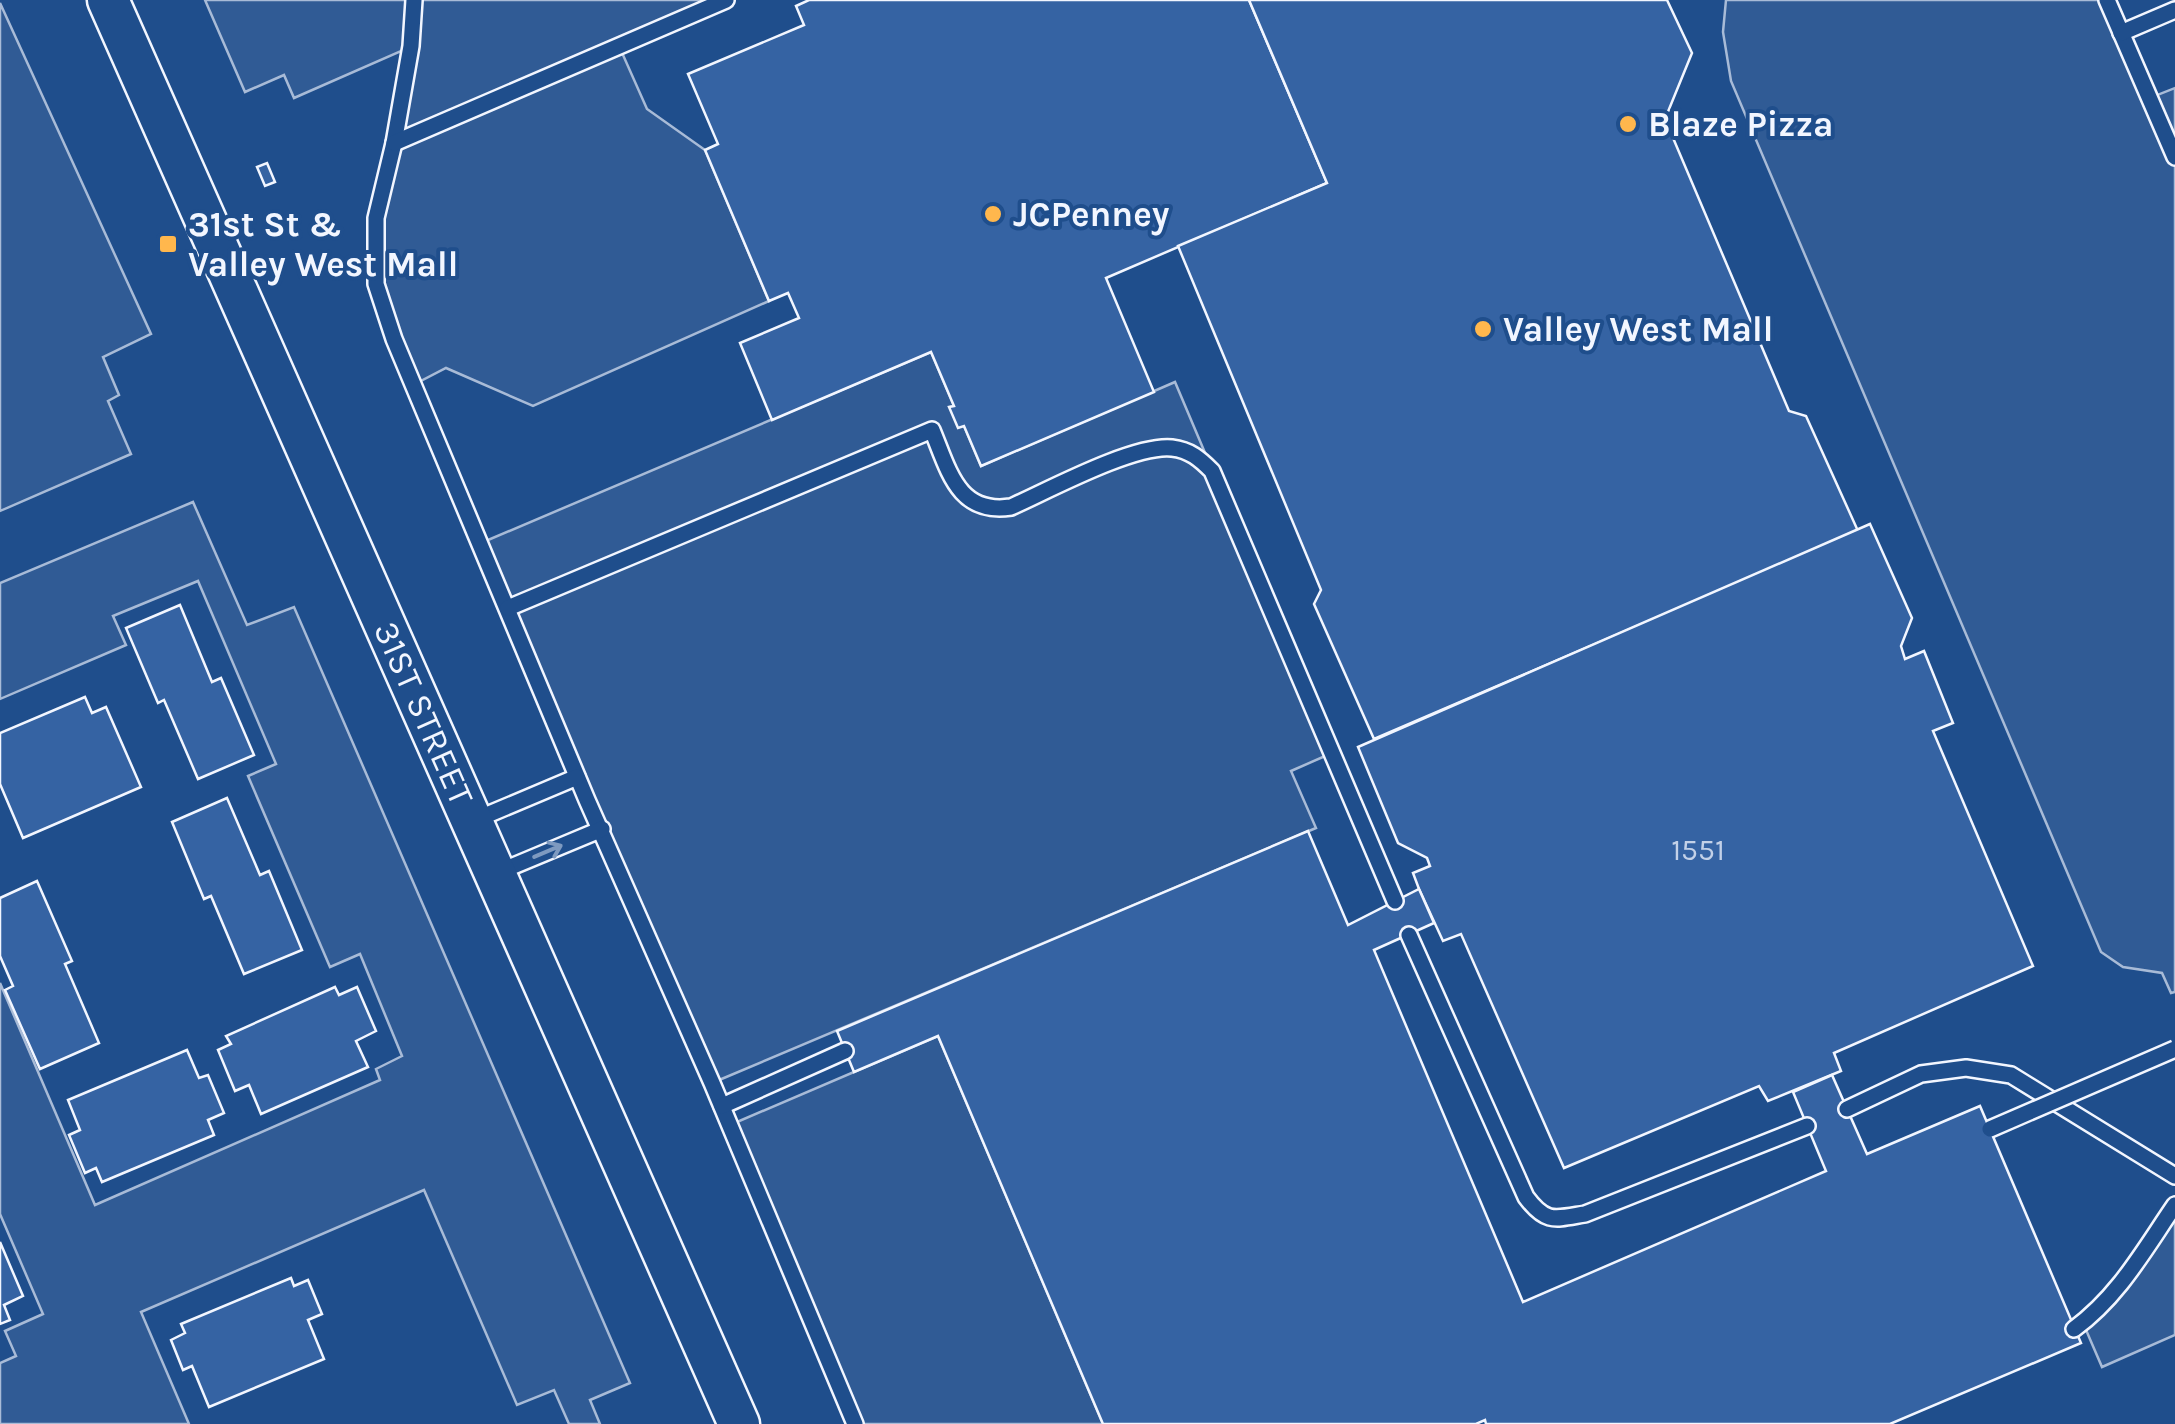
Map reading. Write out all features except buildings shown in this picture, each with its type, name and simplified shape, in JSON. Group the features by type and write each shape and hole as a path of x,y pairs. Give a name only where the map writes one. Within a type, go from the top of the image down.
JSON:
{"street":[{"name":"31ST STREET","path":"108,0 739,1424"}],"lane":[{"path":"414,0 411,46 376,218 376,284 394,339 577,777 722,1106 855,1424"},
{"path":"394,143 726,0"},
{"path":"2107,0 2175,157"},
{"path":"2121,34 2175,10"},
{"path":"508,608 932,430 955,484 976,505 992,510 1012,507 1148,448 1174,448 1195,455 1212,471 1395,901"},
{"path":"472,822 577,777"},
{"path":"495,874 602,828"},
{"path":"1409,934 1526,1197 1539,1215 1554,1219 1586,1214 1807,1126"},
{"path":"1990,1129 2175,1049"},
{"path":"722,1106 845,1051"},
{"path":"1847,1109 1921,1074 1966,1068 2011,1076 2175,1176"},
{"path":"2074,1329 2092,1316 2136,1266 2175,1206"}],"shaded area":[{"path":"205,0 726,0 619,46 647,109 705,150 769,301 533,406 446,368 413,385 376,284 376,218 410,47 294,98 284,75 245,92"},
{"path":"1726,0 2107,0 2150,98 2175,88 2175,992 2171,993 2162,973 2123,967 2101,952 1731,81 1723,32"},
{"path":"0,3 151,334 103,357 119,395 108,401 131,454 0,511"},
{"path":"931,352 954,406 950,407 964,426 981,466 1175,382 1332,753 1291,771 1316,828 712,1083 481,543"},
{"path":"193,502 247,625 294,607 630,1383 590,1400 600,1424 569,1424 554,1390 517,1405 424,1190 141,1312 189,1424 0,1424 0,1363 16,1356 5,1331 43,1314 0,1214 0,983 95,1205 380,1080 376,1069 402,1056 360,954 330,967 248,776 276,764 198,581 113,616 126,645 0,699 0,583"},
{"path":"938,1036 1103,1424 855,1424 730,1125"},
{"path":"2175,1205 2175,1335 2102,1367 2083,1323"}],"place":[{"name":"Blaze Pizza","path":"1628,124"},
{"name":"JCPenney","path":"993,214"},
{"name":"31st St & Valley West Mall","path":"168,244"},
{"name":"Valley West Mall","path":"1483,329"}]}
